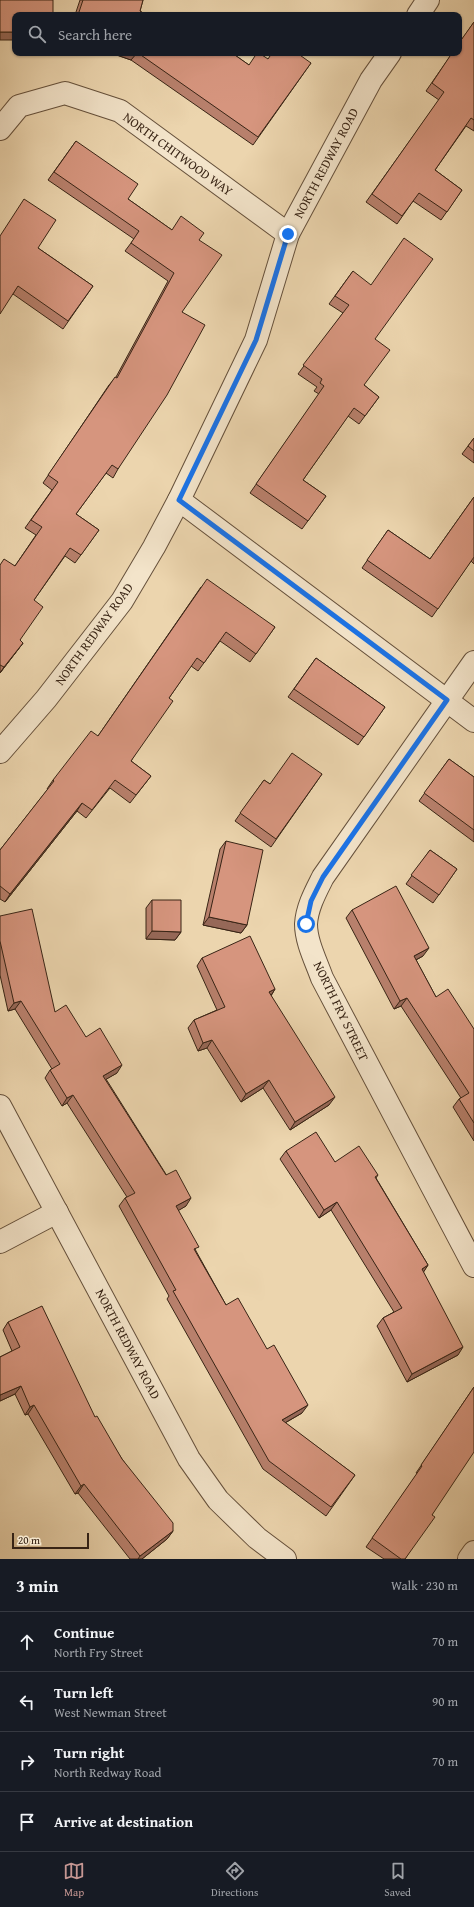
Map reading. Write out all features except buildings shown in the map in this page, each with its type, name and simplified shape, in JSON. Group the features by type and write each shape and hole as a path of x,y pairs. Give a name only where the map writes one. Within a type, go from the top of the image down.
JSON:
{"street":[{"path":"420,12 428,0"},
{"name":"NORTH REDWAY ROAD","path":"0,752 46,699 122,601 179,500 256,340 288,234 371,80 388,56"},
{"name":"NORTH CHITWOOD WAY","path":"0,129 19,106 64,93 120,111 288,234"},
{"path":"179,500 474,721"},
{"name":"NORTH FRY STREET","path":"474,662 323,877 311,901 306,924 311,949 322,978 474,1266"},
{"name":"NORTH REDWAY ROAD","path":"0,1106 189,1460 218,1500 257,1538 285,1559"},
{"path":"0,1242 57,1212"},
{"path":"469,1559 474,1552"}],"route":[{"path":"288,234 256,340 179,500 447,700 323,877 311,901 306,924"}]}
